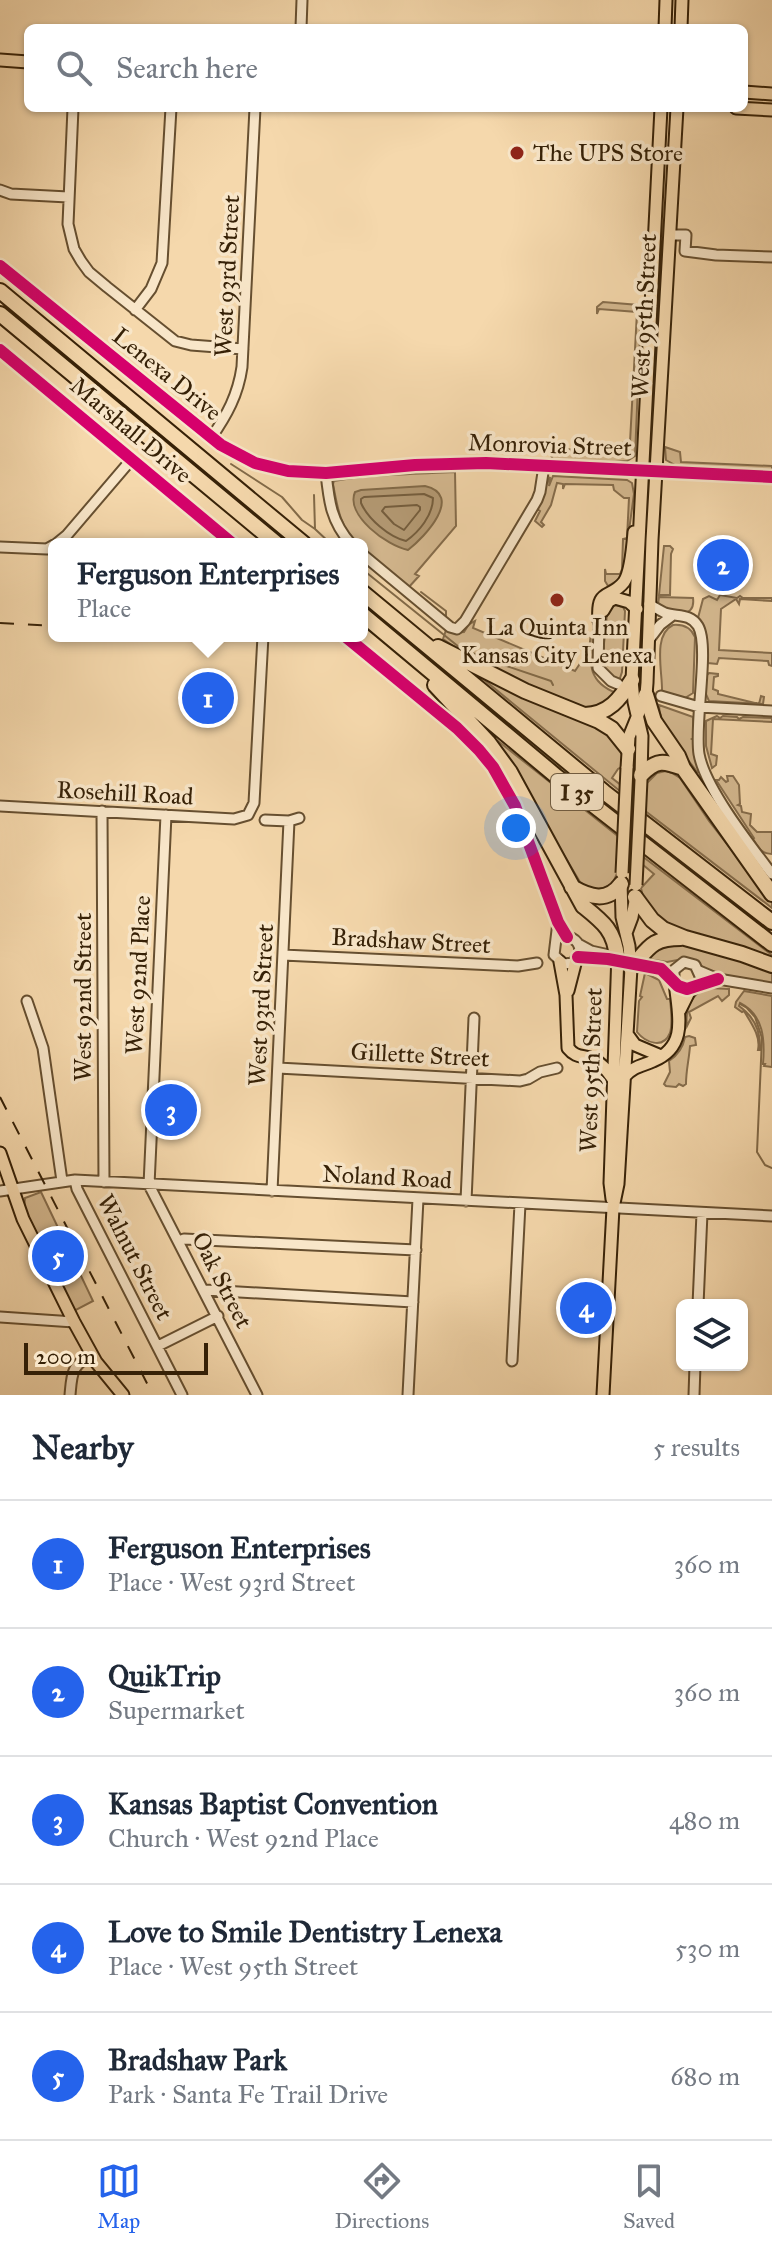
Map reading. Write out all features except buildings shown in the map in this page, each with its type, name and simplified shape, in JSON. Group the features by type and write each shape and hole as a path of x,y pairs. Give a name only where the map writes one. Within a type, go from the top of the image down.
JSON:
{"highway":[{"path":"0,291 297,538"},
{"path":"0,314 270,538"},
{"name":"I 35","path":"368,597 604,792 772,922"},
{"name":"I 35","path":"368,619 556,776 772,944"},
{"path":"387,636 498,754 519,786 583,906 613,936 611,958"},
{"path":"416,637 525,691 599,721 612,729 628,749"},
{"path":"585,715 600,713 614,704 625,682"},
{"path":"654,696 654,721 683,768 772,894"},
{"path":"641,777 657,763 683,768"},
{"path":"572,887 588,896 599,897 629,885 657,924 685,938 772,965"},
{"path":"641,965 647,948 656,941 685,938"}],"main road":[{"path":"665,24 666,0"},
{"path":"681,24 682,0"},
{"path":"0,60 24,62"},
{"path":"748,92 772,94"},
{"path":"748,109 772,110"},
{"name":"West 95th Street","path":"621,1031 641,965 631,955 621,912 629,885 641,777 642,736 633,693 625,682 637,609 661,112"},
{"name":"West 95th Street","path":"603,1395 613,1208 618,1184 621,1031 611,958 626,934 632,917 627,768 629,737 638,716 654,696 648,642 649,604 677,112"},
{"path":"651,296 664,290 667,284"},
{"path":"651,296 663,303 666,311"},
{"path":"599,621 599,604 604,595 624,581 629,571 635,513 641,501"},
{"path":"599,621 605,605 615,598 629,602 637,609"},
{"path":"566,995 577,959"},
{"path":"560,962 566,995 568,1048 579,1057 592,1059 619,1078 675,1046 679,1014 674,981"},
{"path":"679,1014 693,987"},
{"path":"592,1059 604,1052 621,1031 635,1045 661,1056"},
{"path":"0,1153 6,1189 92,1354 123,1395"}],"street":[{"path":"301,24 302,0"},
{"path":"73,112 68,224 77,255 89,272 163,333 180,343 243,349"},
{"path":"135,310 151,289 162,263 171,112"},
{"name":"West 93rd Street","path":"211,438 228,413 240,383 255,112"},
{"path":"0,190 11,194 68,197"},
{"path":"671,235 686,235 685,251 772,257"},
{"name":"Lenexa Drive","path":"0,266 211,438 240,456 274,469 326,473"},
{"name":"Marshall Drive","path":"0,350 226,538"},
{"path":"63,538 131,460"},
{"name":"Monrovia Street","path":"326,473 461,463 772,477"},
{"path":"368,559 450,627 457,629 465,621 537,500 544,466"},
{"path":"326,473 329,500 337,527 346,538"},
{"path":"0,547 48,548"},
{"path":"649,604 663,612 691,619 699,628 700,756 716,793 770,867"},
{"path":"648,642 660,625 673,615"},
{"path":"599,621 598,668 611,681 625,682"},
{"name":"Rosehill Road","path":"0,806 234,819 248,815 254,803 263,642"},
{"path":"352,642 457,728 493,767 515,806 558,922 567,937"},
{"path":"654,696 699,707 772,711"},
{"name":"West 92nd Street","path":"102,811 104,1182"},
{"name":"West 92nd Place","path":"149,1185 166,815"},
{"name":"West 93rd Street","path":"265,820 294,820 283,955 272,1191"},
{"path":"558,922 553,951 560,962 568,964 577,959 611,958"},
{"path":"556,942 567,937 575,939 591,951 611,958"},
{"path":"577,959 580,945"},
{"name":"Bradshaw Street","path":"283,955 518,966 537,963"},
{"path":"674,981 674,970 680,963"},
{"path":"641,965 692,963 699,971 718,979 772,988"},
{"path":"641,965 661,969 682,988 718,979"},
{"path":"693,987 699,979 699,971"},
{"path":"27,1001 43,1048 62,1181"},
{"path":"466,1201 474,1018"},
{"name":"Gillette Street","path":"278,1068 520,1081 557,1068"},
{"name":"Noland Road","path":"6,1189 75,1180 772,1216"},
{"name":"Walnut Street","path":"75,1180 182,1395"},
{"name":"Oak Street","path":"149,1185 257,1395"},
{"path":"408,1395 418,1199"},
{"path":"512,1361 520,1204"},
{"path":"698,1299 702,1213"},
{"path":"179,1241 416,1250"},
{"path":"205,1290 413,1302"},
{"path":"158,1346 218,1316"},
{"path":"0,1317 74,1322"},
{"path":"70,1395 73,1369 92,1354"},
{"path":"694,1395 695,1371"}],"shaded area":[{"path":"603,302 639,305 641,313 635,456 627,461 615,462 622,464 556,462 551,455 551,442 552,448 557,449 590,450 591,446 592,450 619,451 622,443 630,442 637,312 599,309 597,314 597,307"},
{"path":"665,447 680,452 681,462 772,466 772,471 675,465 666,460"},
{"path":"455,472 456,526 415,574 419,576 408,588 368,553 368,538 351,538 340,516 334,481"},
{"path":"553,476 627,480 632,483 634,494 623,574 608,586 605,569 606,574 620,574 622,569 629,498 614,490 613,485 565,484 563,489 563,484 557,483 551,505 541,522 542,527 535,521 540,511 537,509"},
{"path":"664,546 673,549 670,595 659,595"},
{"path":"720,595 772,598 772,601 740,599 739,604 736,599 721,609 719,650 772,653 772,666 768,661 719,658 717,664 708,663 706,633 698,618 703,599 709,596 717,600"},
{"path":"659,597 693,598 693,605 686,612 669,611 658,605"},
{"path":"615,605 623,607 625,611 619,681 607,673 602,662 607,614"},
{"path":"475,621 473,628 575,671 589,650 591,633 592,669 599,682 616,693 607,704 585,710 548,697 443,639 446,630 464,632"},
{"path":"673,625 687,627 695,637 693,693 685,698 662,693 661,646 667,630"},
{"path":"709,673 718,674 714,677 713,689 718,694 758,704 709,701 705,692"},
{"path":"485,676 600,725 622,751 623,766 612,778 622,786 621,792 483,679"},
{"path":"659,705 693,717 692,739 701,771 697,772 673,740 663,723"},
{"path":"717,716 772,718 772,722 713,719 711,754 717,756 716,765 712,768 706,746 706,721"},
{"path":"493,737 619,837 618,871 613,883 596,889 580,882 518,778 491,740"},
{"path":"666,771 680,778 772,902 772,908 644,810 646,784 657,773"},
{"path":"727,776 733,776 739,785 738,805 742,812 751,814 750,825 757,832 772,832 772,854 758,847 716,780 721,777 726,782"},
{"path":"642,856 772,955 772,962 665,926 643,897 641,888 654,874 642,864"},
{"path":"675,942 772,971 772,986 764,982 718,976 688,958 667,962 648,959 654,950"},
{"path":"645,973 659,980 667,999 670,999 670,1033 659,1043 645,1039 637,1032"},
{"path":"709,986 729,989 729,995 722,1001 718,996 689,1012 691,1018 687,1026 690,1004 704,989 693,995"},
{"path":"744,991 772,996 772,1067 763,1064 763,1037 754,1014 740,1003 739,1006 749,1015 756,1025 760,1050 750,1020 744,1011 735,1007"},
{"path":"685,1037 695,1038 696,1045 690,1046 686,1084 666,1086 669,1061 680,1051"},
{"path":"41,1192 93,1301 74,1311 24,1209 25,1198"}],"water":[{"path":"425,486 436,491 441,498 441,507 431,526 408,550 379,536 356,510 355,492"}],"waterway":[{"path":"231,464 282,497 302,520 315,529"},
{"path":"314,495 315,529 325,538"},
{"path":"368,574 459,647 551,681 553,685"},
{"path":"421,592 446,611 446,618"},
{"path":"740,1004 755,1017 762,1038 757,1152 765,1165 772,1168"}],"railway":[{"path":"0,623 48,626"},
{"path":"0,1097 153,1395"}],"cycle path":[{"path":"0,266 221,445 255,463 288,471 326,473 415,465 486,463 772,477"},
{"path":"0,350 226,538"},
{"path":"352,642 457,728 493,767 515,806 558,922 567,937"},
{"path":"578,957 661,969 678,986 687,989 718,979"}],"place":[{"name":"The UPS Store","path":"517,153"},
{"name":"QuikTrip","path":"723,565"},
{"name":"La Quinta Inn Kansas City Lenexa","path":"557,600"},
{"name":"Ferguson Enterprises","path":"208,698"},
{"name":"Kansas Baptist Convention","path":"171,1110"},
{"name":"Bradshaw Park","path":"58,1256"},
{"name":"Love to Smile Dentistry Lenexa","path":"586,1308"}]}
